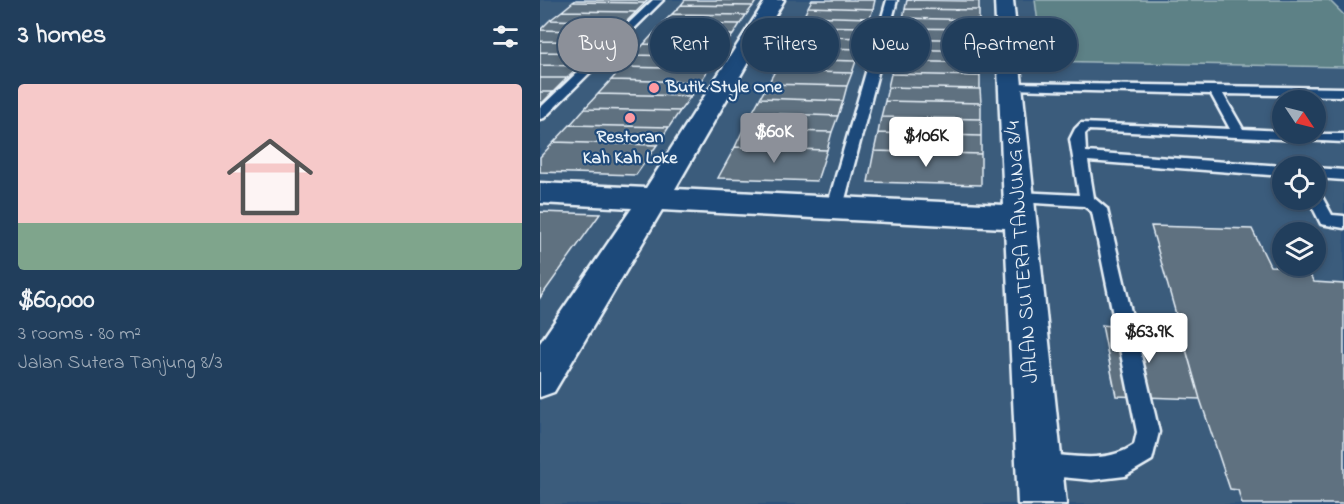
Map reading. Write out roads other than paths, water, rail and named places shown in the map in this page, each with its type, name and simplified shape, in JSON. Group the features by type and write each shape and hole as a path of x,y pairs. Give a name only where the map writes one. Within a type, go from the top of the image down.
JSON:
{"street":[{"path":"540,378 655,197 774,0"},
{"name":"JALAN SUTERA TANJUNG 8/4","path":"1004,0 1042,504"},
{"path":"540,192 835,207 1020,207"}],"lane":[{"path":"540,115 658,0"},
{"path":"835,207 892,0"},
{"path":"1011,87 1344,92"},
{"path":"1214,89 1239,133"},
{"path":"1087,201 1076,137 1078,131 1086,126 1344,138"},
{"path":"1080,156 1272,170"},
{"path":"1326,174 1344,175"},
{"path":"1020,207 1087,201 1099,209 1104,223 1148,432 1144,452 1125,465 1092,469 1040,464"},
{"path":"1322,210 1327,220 1344,222"}],"place":[{"name":"Butik Style One","path":"654,88"},
{"name":"Restoran Kah Kah Loke","path":"630,118"}]}
